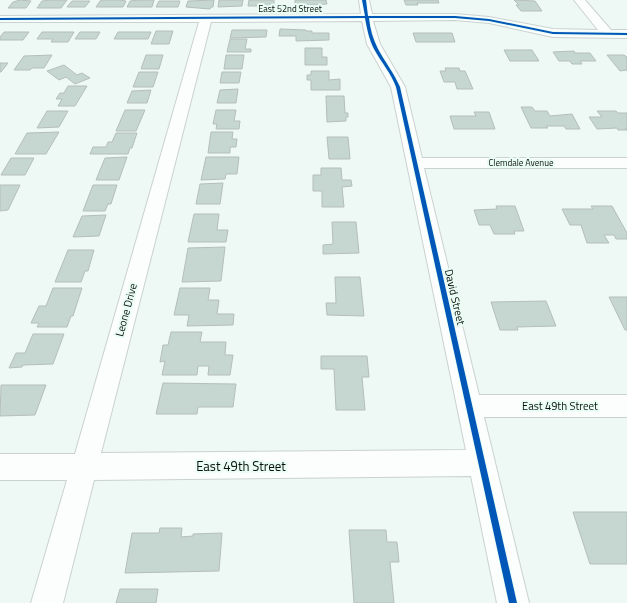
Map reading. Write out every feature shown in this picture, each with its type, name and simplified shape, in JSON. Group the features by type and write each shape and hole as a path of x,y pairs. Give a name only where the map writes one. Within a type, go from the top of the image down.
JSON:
{"street":[{"path":"579,0 608,34"},
{"name":"East 52nd Street","path":"0,20 206,18 366,9 472,18 553,33 627,34"},
{"name":"David Street","path":"366,9 372,42 378,54 389,68 398,87 513,603"},
{"name":"Leone Drive","path":"47,603 206,18"},
{"name":"Clemdale Avenue","path":"415,163 627,163"},
{"name":"East 49th Street","path":"469,406 627,406"},
{"name":"East 49th Street","path":"0,467 482,463"}],"building":[{"path":"20,0 31,1 26,8 8,8 13,2"},
{"path":"67,0 61,8 37,8 42,1"},
{"path":"102,0 126,1 123,7 96,7"},
{"path":"154,0 152,7 127,7 130,1"},
{"path":"214,0 213,7 210,9 186,7 188,1"},
{"path":"219,0 243,0 242,6 218,7"},
{"path":"249,0 274,0 274,6 248,6"},
{"path":"295,0 326,0 327,4 295,6"},
{"path":"404,0 438,0 439,3 417,3 418,5 406,5"},
{"path":"514,0 535,1 542,11 521,11 516,5 519,5"},
{"path":"72,1 90,1 85,7 67,7"},
{"path":"159,1 180,1 178,7 156,7"},
{"path":"280,29 306,30 312,31 312,33 329,33 329,40 296,41 296,36 279,36"},
{"path":"232,30 267,30 266,37 230,38"},
{"path":"156,31 173,31 169,44 151,44"},
{"path":"4,32 29,32 23,40 0,40 0,37"},
{"path":"42,32 74,32 68,42 51,42 53,39 37,39"},
{"path":"80,32 100,32 96,39 75,39"},
{"path":"118,32 151,32 148,39 114,39"},
{"path":"413,33 452,33 455,42 416,42"},
{"path":"230,39 247,39 245,49 251,49 251,52 227,52"},
{"path":"305,48 322,48 322,57 327,57 327,65 305,65"},
{"path":"504,50 532,50 539,61 510,61"},
{"path":"574,51 575,53 590,53 596,61 580,61 582,64 572,64 570,61 559,61 553,52"},
{"path":"52,55 44,68 14,70 24,56"},
{"path":"146,55 163,55 159,69 141,69"},
{"path":"226,55 244,55 242,69 224,69"},
{"path":"607,55 624,55 627,57 627,70 620,71"},
{"path":"0,63 8,63 1,72 0,72"},
{"path":"64,65 77,75 82,73 90,78 75,84 66,77 59,80 47,71"},
{"path":"445,68 459,68 460,71 465,71 473,89 457,89 455,82 444,82 440,71 446,71"},
{"path":"311,71 329,71 329,80 340,79 340,90 311,90 311,80 307,80 307,75 311,75"},
{"path":"139,72 158,72 153,87 133,87"},
{"path":"222,72 241,72 239,83 220,83"},
{"path":"68,86 87,86 75,106 58,106 62,99 56,99 60,93 64,93"},
{"path":"238,89 236,103 217,103 220,90"},
{"path":"151,90 147,103 127,103 132,91"},
{"path":"326,96 344,96 345,113 348,113 346,121 327,122"},
{"path":"521,107 532,107 535,111 547,111 550,116 572,114 580,129 566,129 564,126 531,128"},
{"path":"125,110 145,110 136,131 116,131"},
{"path":"216,110 236,110 234,121 240,121 239,129 216,129 217,124 213,124"},
{"path":"47,111 68,111 59,127 37,128"},
{"path":"597,111 616,111 618,113 627,113 627,129 625,129 627,130 618,130 617,128 597,129 589,117 602,117"},
{"path":"474,112 489,112 495,129 454,129 450,116 476,116"},
{"path":"59,132 46,154 15,154 27,133"},
{"path":"211,132 233,132 232,139 237,139 236,147 230,147 230,153 208,153"},
{"path":"116,133 137,133 132,148 130,148 128,154 90,154 93,147 106,147 108,142 112,142"},
{"path":"327,137 348,137 350,159 329,159"},
{"path":"127,157 119,180 96,180 105,158"},
{"path":"206,157 239,157 237,174 226,174 225,179 201,180"},
{"path":"11,158 34,158 25,175 1,175"},
{"path":"321,168 341,168 342,180 351,180 352,186 342,187 344,207 322,207 322,191 313,191 313,175 321,175"},
{"path":"223,183 220,204 196,204 200,184"},
{"path":"0,185 20,185 8,210 0,211"},
{"path":"93,185 117,185 111,204 108,204 105,211 83,211"},
{"path":"496,206 515,206 524,231 514,231 515,234 494,234 490,225 479,225 474,210 497,209"},
{"path":"591,206 612,206 627,233 627,239 616,239 614,235 604,235 609,243 587,243 581,225 570,225 562,209 593,209"},
{"path":"194,214 219,214 217,230 228,230 226,242 188,242"},
{"path":"106,215 99,236 73,237 82,216"},
{"path":"332,222 356,222 359,253 323,254 323,245 333,244"},
{"path":"225,247 221,281 182,282 188,248"},
{"path":"68,250 94,250 88,271 85,271 81,282 55,282"},
{"path":"335,277 360,277 364,316 327,315 326,303 336,303"},
{"path":"53,288 82,288 73,316 71,316 67,327 37,327 39,323 31,323 39,306 46,306"},
{"path":"180,288 210,288 208,300 219,300 217,314 234,314 233,325 187,326 189,315 174,315"},
{"path":"609,297 627,297 627,330 625,330"},
{"path":"546,301 556,326 517,327 518,330 500,330 491,302"},
{"path":"171,332 202,332 200,342 226,342 225,355 233,355 230,375 208,375 209,366 198,366 197,375 162,375 165,361 160,362 163,345 168,345"},
{"path":"33,334 64,334 53,364 23,365 22,367 9,368 16,353 25,353"},
{"path":"321,356 367,356 369,377 362,377 365,410 336,410 334,369 321,369"},
{"path":"163,383 236,384 233,407 198,407 197,414 156,414"},
{"path":"1,385 46,385 35,415 0,416"},
{"path":"573,512 627,512 627,564 590,564"},
{"path":"160,528 182,528 181,537 193,536 193,534 222,533 219,571 125,573 132,533 159,533"},
{"path":"349,530 386,530 387,542 397,542 399,562 390,562 394,603 354,603"},
{"path":"120,589 158,589 156,603 116,603"}],"cycle path":[{"path":"364,0 373,44 398,87 513,603"},
{"path":"0,19 455,17 489,20 553,33 627,34"}]}
